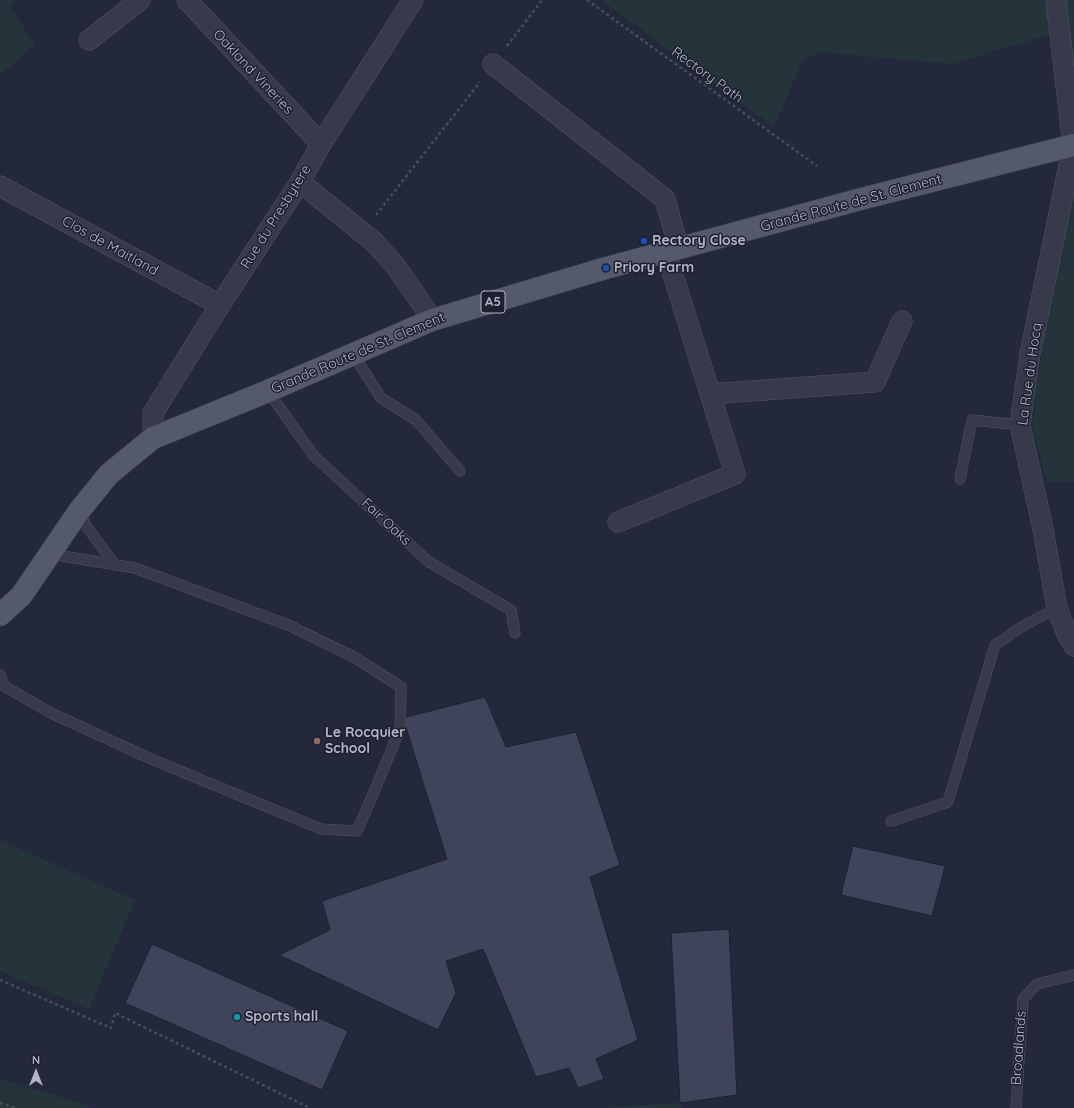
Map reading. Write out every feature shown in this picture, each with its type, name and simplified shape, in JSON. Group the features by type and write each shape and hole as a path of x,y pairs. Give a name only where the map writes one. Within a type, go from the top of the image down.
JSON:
{"main road":[{"name":"Grande Route de St. Clement","path":"0,615 21,596 79,511 109,474 153,438 268,391 432,320 606,268 869,198 1073,146"}],"street":[{"path":"89,40 140,0"},
{"name":"Oakland Vineries","path":"187,0 321,144"},
{"name":"Rue du Presbytere","path":"153,438 153,413 300,182 321,144 413,0"},
{"name":"La Rue du Hocq","path":"1056,0 1073,146 1030,354 1020,425 1044,529 1057,608 1067,634 1074,646"},
{"path":"493,64 665,200 672,251 710,394 735,474 618,522"},
{"path":"300,182 374,242 394,264 432,320"},
{"name":"Clos de Maitland","path":"0,186 220,306"},
{"path":"710,394 875,382 902,321"}],"lane":[{"path":"353,354 381,398 416,420 460,471"},
{"name":"Fair Oaks","path":"268,391 314,456 428,562 511,610 515,633"},
{"path":"960,479 972,420 1020,425"},
{"path":"79,511 87,527 115,565"},
{"path":"0,675 4,686 46,710 151,759 321,829 357,831 400,729 401,687 354,657 288,626 135,568 50,554"},
{"path":"892,821 948,802 996,645 1023,626 1057,608"},
{"name":"Broadlands","path":"1016,1108 1022,999 1037,984 1074,975"}],"path":[{"path":"362,233 542,0"},
{"name":"Rectory Path","path":"587,0 817,166"},
{"path":"0,980 111,1028 115,1013 310,1108"},
{"path":"0,1103 16,1108"}],"shaded area":[{"path":"0,0 17,0 10,6 35,45 0,75"},
{"path":"601,0 1045,0 1051,34 953,64 819,52 802,62 774,127"},
{"path":"1062,0 1074,0 1074,88"},
{"path":"1074,193 1074,482 1047,483 1032,424 1049,301"},
{"path":"0,840 135,900 89,1009 0,971"},
{"path":"0,1079 67,1099 92,1108 0,1108"},
{"path":"679,1103 682,1108 601,1108"}],"building":[{"path":"485,697 506,747 576,732 620,865 590,877 638,1040 596,1059 604,1079 578,1088 569,1068 536,1077 483,949 446,961 456,993 438,1030 279,955 330,930 322,901 447,859 403,718"},
{"path":"853,846 945,866 932,916 841,895"},
{"path":"729,929 737,1095 680,1103 671,933"},
{"name":"Sports hall","path":"152,944 348,1031 322,1090 125,1003"}],"place":[{"name":"Rectory Close","path":"644,241"},
{"name":"Priory Farm","path":"606,268"},
{"name":"Le Rocquier School","path":"317,741"},
{"name":"Sports hall","path":"237,1017"}]}
